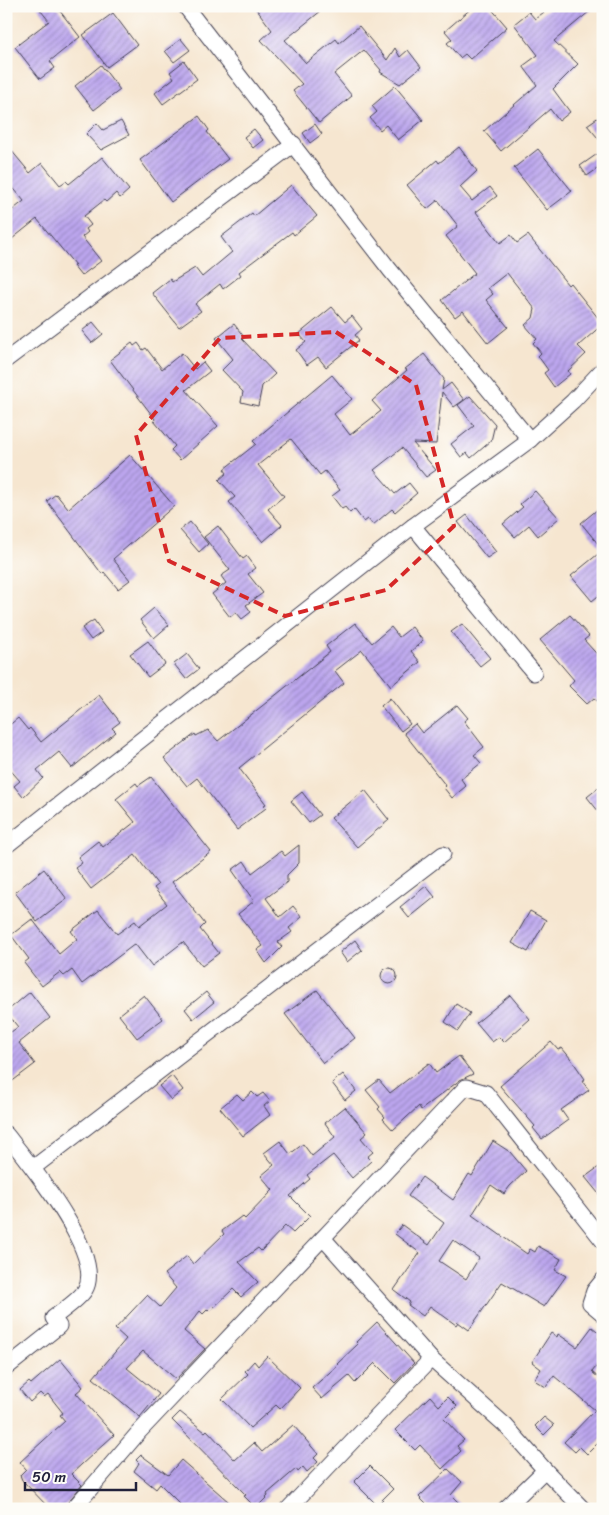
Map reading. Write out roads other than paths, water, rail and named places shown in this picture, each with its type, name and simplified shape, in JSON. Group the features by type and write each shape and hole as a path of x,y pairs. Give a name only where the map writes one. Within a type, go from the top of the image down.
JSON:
{"street":[{"path":"185,6 390,270 530,440"},
{"path":"6,360 294,144"},
{"path":"6,846 413,526 530,440 573,401 603,369"},
{"path":"413,526 534,673"},
{"path":"32,1168 443,854"},
{"path":"73,1509 139,1432 466,1087 486,1094 603,1241"},
{"path":"6,1134 32,1168 81,1240 89,1273 85,1290 53,1318 58,1326 6,1368"},
{"path":"323,1238 431,1359 505,1425 544,1470 583,1509"},
{"path":"603,1280 594,1291 590,1303 603,1314"},
{"path":"288,1509 431,1359"},
{"path":"505,1509 544,1470"}]}
